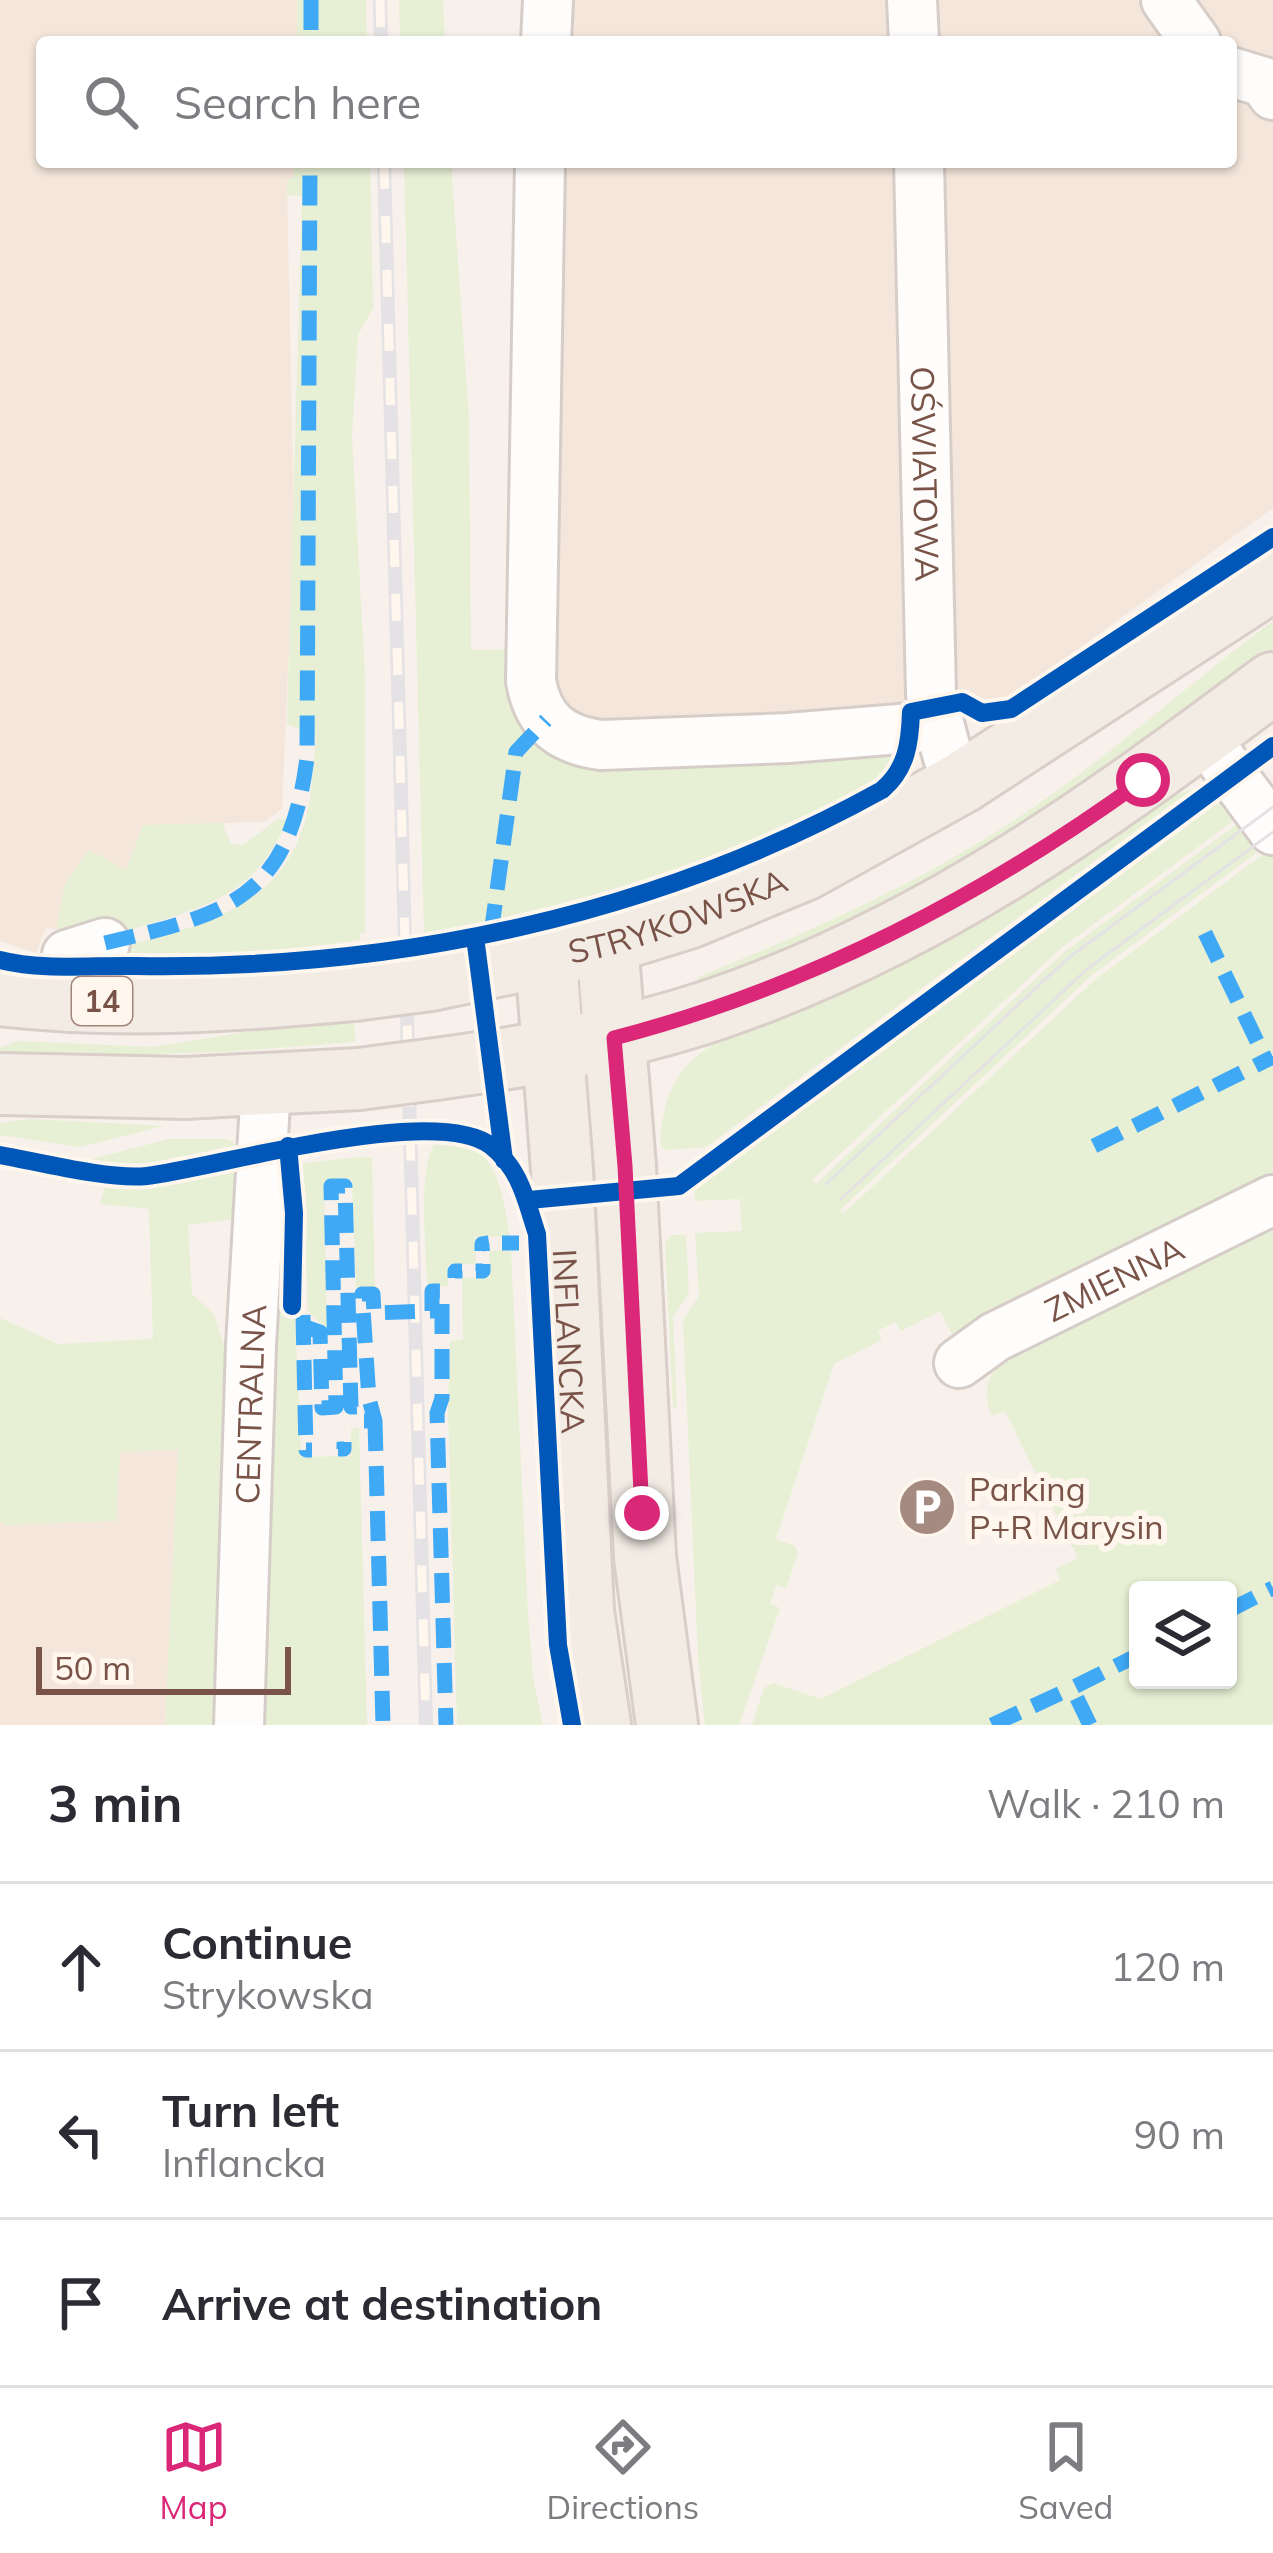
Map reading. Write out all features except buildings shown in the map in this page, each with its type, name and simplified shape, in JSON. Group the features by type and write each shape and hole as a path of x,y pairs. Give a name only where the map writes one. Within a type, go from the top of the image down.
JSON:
{"main road":[{"name":"STRYKOWSKA","path":"18,1001 204,1001 354,990 430,980 607,943 758,891 856,844 961,783 1273,580"},
{"path":"0,1084 266,1085 359,1079 555,1051 756,994 901,930 1057,841 1273,683"},
{"name":"INFLANCKA","path":"607,943 625,1166 643,1535 667,1725"},
{"name":"INFLANCKA","path":"546,958 555,1051 583,1611 600,1725"}],"street":[{"path":"546,36 548,0"},
{"path":"912,0 914,36"},
{"path":"1166,0 1192,36"},
{"path":"1237,74 1264,82 1273,95"},
{"path":"540,168 531,681 535,703 546,721 560,734 601,745 937,726"},
{"name":"OŚWIATOWA","path":"919,168 931,694 937,726 961,783"},
{"path":"1203,736 1273,830"},
{"path":"18,1001 67,955 104,943"},
{"name":"CENTRALNA","path":"239,1725 250,1366 266,1085"},
{"name":"ZMIENNA","path":"959,1363 995,1336 1273,1200"}],"shaded area":[{"path":"0,0 297,0 297,36 36,36 36,168 293,168 294,177 287,181 294,527 282,809 264,822 143,825 102,936 46,928 36,953 0,941"},
{"path":"560,0 1273,0 1273,508 1002,704 903,721 608,737 556,711 543,627 556,168 1237,168 1237,36 559,36"},
{"path":"178,1450 165,1725 0,1725 0,1520 5,1525 116,1521 120,1452"}],"green space":[{"path":"297,0 366,0 367,36 297,36"},
{"path":"399,0 443,0 445,36 400,36"},
{"path":"293,168 370,168 373,308 358,335 352,436 365,677 365,933 360,933 360,940 247,955 81,957 180,931 241,905 288,860 303,828 316,736 287,724 302,196 287,195 287,180 294,177"},
{"path":"404,168 451,168 469,419 471,650 523,649 538,723 902,736 895,762 877,783 740,850 612,897 508,923 424,934"},
{"path":"1273,621 1273,651 1005,842 893,903 698,985 698,977 870,901 994,833 1095,762"},
{"path":"1190,790 1203,790 1168,807 706,1147 665,1150 660,1144 674,1084 710,1046 839,993 932,948 1051,879 1156,806"},
{"path":"1222,794 1241,815 1060,949 812,1180 816,1184 1062,954 1245,818 1273,852 1273,1188 957,1344 940,1311 901,1331 895,1322 878,1331 882,1340 834,1364 776,1539 795,1546 798,1553 786,1588 776,1585 770,1604 780,1608 739,1725 705,1725 683,1320 699,1296 695,1233 742,1231 740,1199 695,1201 694,1182","holes":["1263,848 1266,852 1096,979 843,1214 840,1210 1092,975"]},
{"path":"278,819 288,819 274,847 257,869 219,898 118,934 56,929 65,884 89,850 126,870 143,825 222,823 231,844 243,845"},
{"path":"354,1021 355,1042 223,1052 0,1058 0,1048 17,1041 153,1047 271,1028"},
{"path":"30,1119 164,1126 80,1147 0,1135 0,1123"},
{"path":"440,1138 460,1142 486,1159 499,1185 510,1236 475,1237 476,1264 448,1265 448,1286 427,1287 425,1185 432,1148"},
{"path":"169,1139 226,1139 234,1142 236,1151 144,1170 80,1162"},
{"path":"283,1155 287,1280 277,1281 276,1311 295,1311 301,1457 351,1456 351,1429 359,1428 367,1725 259,1725 264,1411"},
{"path":"372,1158 375,1289 356,1290 352,1180 324,1180 327,1330 308,1311 303,1163"},
{"path":"252,1162 234,1219 188,1225 192,1294 214,1314 226,1353 230,1420 223,1725 165,1725 178,1450 120,1452 116,1521 5,1525 0,1520 0,1318 58,1344 153,1339 149,1209 100,1204 107,1179 142,1182"},
{"path":"526,1220 531,1236 549,1615 566,1725 560,1725 547,1646"},
{"path":"1273,1228 1273,1725 752,1725 764,1688 773,1683 821,1699 1060,1580 1056,1569 1078,1558 1005,1411 992,1416 987,1398 997,1369 1011,1357"},
{"path":"672,1235 686,1235 689,1293 673,1317 677,1408 673,1407 665,1243"},
{"path":"511,1250 528,1615 543,1725 457,1725 450,1341 463,1340 462,1278 490,1277 489,1251"}],"tram line":[{"path":"826,1184 1067,959 1273,807"},
{"path":"841,1199 1087,969 1273,832"}],"railway":[{"path":"380,0 381,36"},
{"path":"384,168 426,1725"}],"marked path":[{"path":"311,0 311,36"},
{"path":"105,943 186,922 246,892 268,871 298,805 307,758 310,168"},
{"path":"491,934 516,752 546,720"},
{"path":"1205,933 1266,1060"},
{"path":"1094,1146 1273,1057"},
{"path":"303,1326 320,1332 322,1408 336,1407 331,1186 345,1186 351,1407 371,1406"},
{"path":"482,1251 482,1244 489,1243"},
{"path":"502,1243 519,1243"},
{"path":"476,1271 483,1271 483,1264"},
{"path":"455,1278 455,1271 462,1271"},
{"path":"364,1421 375,1421 369,1399 362,1294 373,1294 374,1313 432,1311 432,1291 442,1291 442,1398 437,1413 446,1725"},
{"path":"303,1315 306,1450 312,1450"},
{"path":"375,1421 383,1725"},
{"path":"338,1449 344,1449 344,1442"},
{"path":"1237,1606 1273,1588"},
{"path":"1090,1725 1072,1688 1129,1660"},
{"path":"992,1725 1072,1688"}],"cycle path":[{"path":"0,960 68,967 233,965 330,958 521,927 615,902 795,834 882,790 906,754 911,712 962,702 982,713 1011,709 1273,537"},
{"path":"529,1200 679,1186 1273,746"},
{"path":"475,937 504,1160"},
{"path":"0,1155 131,1177 325,1142 424,1131 463,1135 501,1155 521,1187 537,1234 558,1645 572,1725"},
{"path":"288,1146 294,1213 292,1306"}],"place":[{"name":"Parking P+R Marysin","path":"927,1507"}],"route":[{"path":"642,1513 614,1038 756,994 901,930 1057,841 1143,780"}]}
